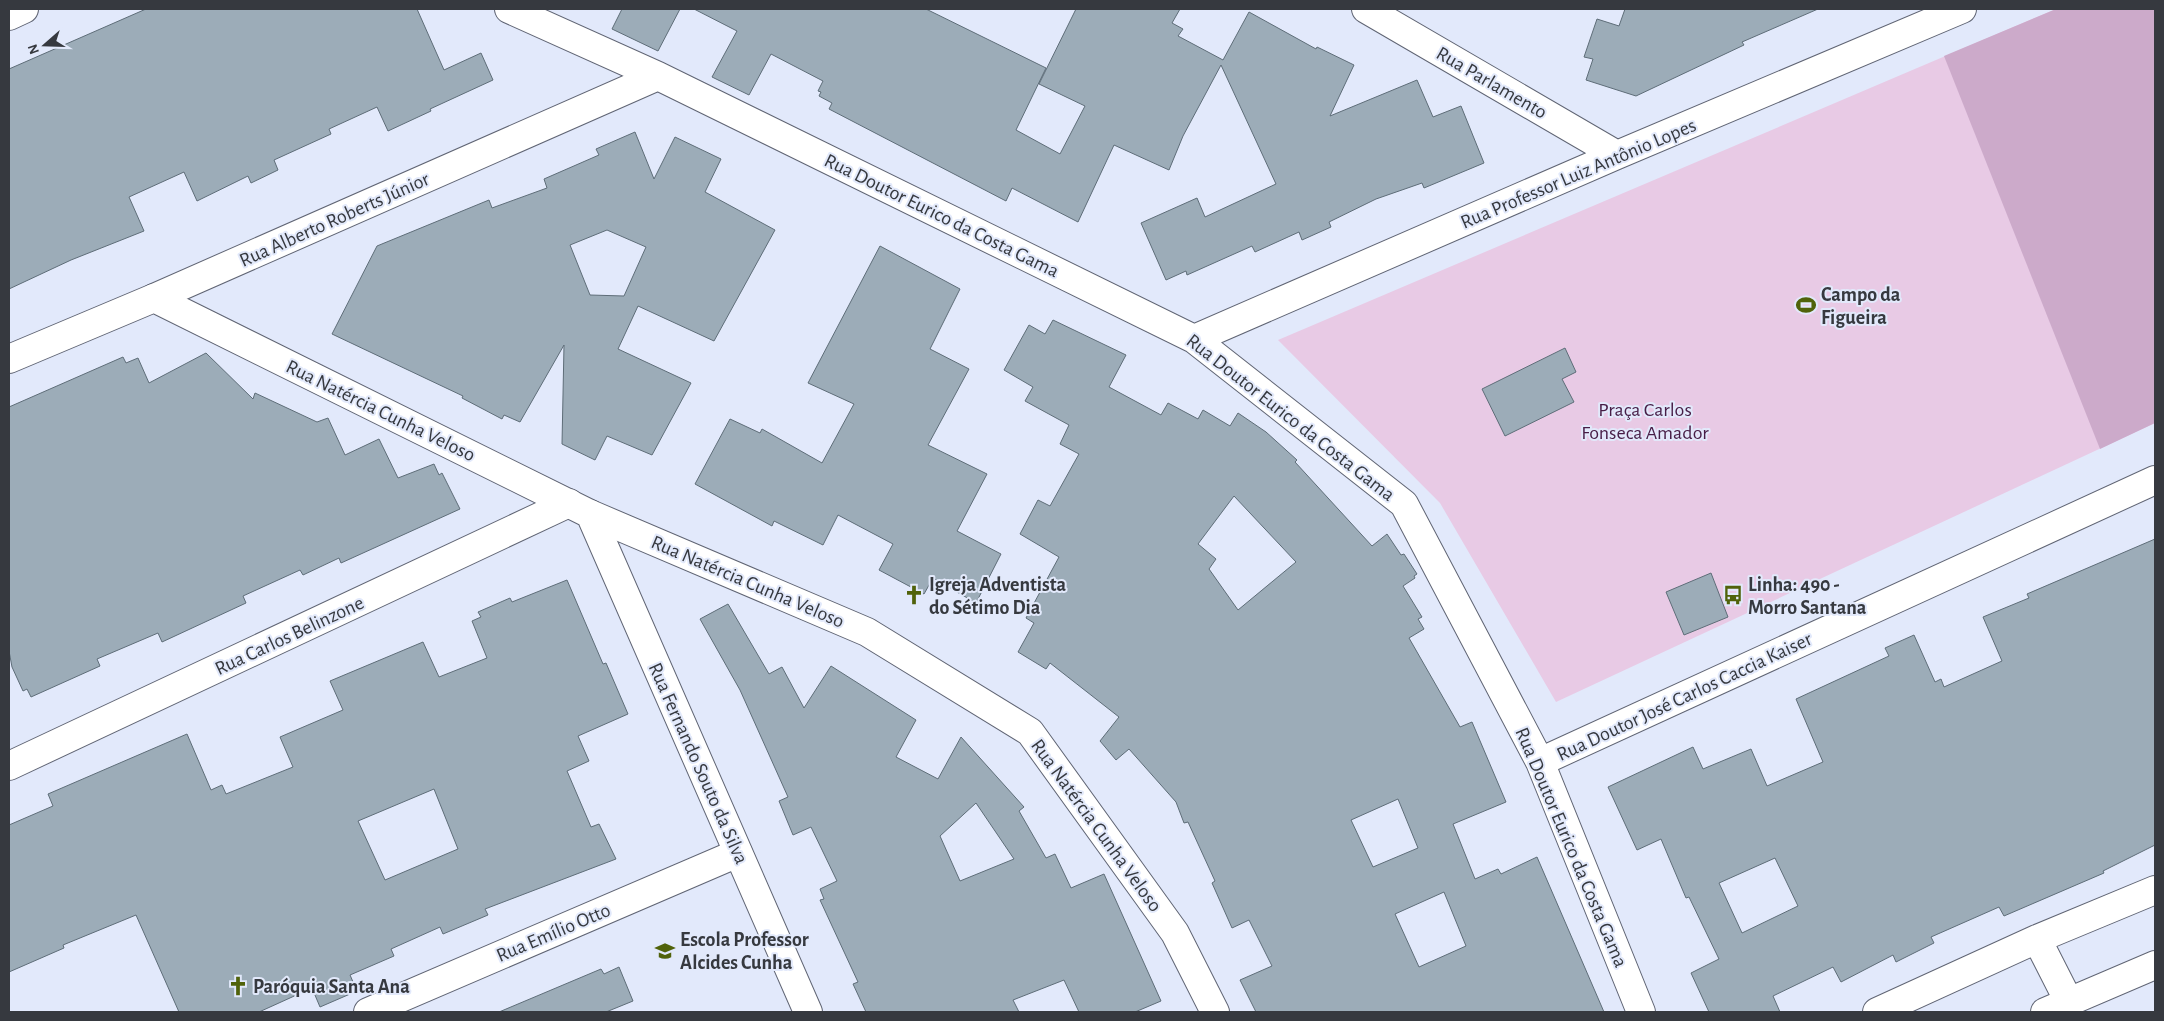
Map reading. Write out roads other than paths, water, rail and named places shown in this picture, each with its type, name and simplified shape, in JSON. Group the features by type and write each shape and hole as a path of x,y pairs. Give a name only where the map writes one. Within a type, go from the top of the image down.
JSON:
{"street":[{"path":"9,16 24,9"},
{"name":"Rua Doutor Eurico da Costa Gama","path":"509,9 658,76 1194,339 1404,504 1540,762 1641,1012"},
{"name":"Rua Parlamento","path":"1366,9 1617,155"},
{"name":"Rua Professor Luiz Antônio Lopes","path":"1194,339 1617,155 1962,9"},
{"name":"Rua Alberto Roberts Júnior","path":"9,359 154,298 658,76"},
{"name":"Rua Natércia Cunha Veloso","path":"154,298 580,509 867,632 1030,732 1175,933 1215,1012"},
{"name":"Rua Doutor José Carlos Caccia Kaiser","path":"1540,762 2155,480"},
{"name":"Rua Carlos Belinzone","path":"9,766 580,509"},
{"name":"Rua Fernando Souto da Silva","path":"580,509 738,853 808,1012"},
{"name":"Rua Emílio Otto","path":"368,1012 738,853"},
{"path":"1877,1012 2037,939 2155,890"},
{"path":"2037,939 2069,1002"},
{"path":"2045,1012 2155,965"}],"place":[{"name":"Campo da Figueira","path":"1806,305"},
{"name":"Igreja Adventista do Sétimo Dia","path":"914,595"},
{"name":"Linha: 490 - Morro Santana","path":"1733,595"},
{"name":"Escola Professor Alcides Cunha","path":"665,951"},
{"name":"Paróquia Santa Ana","path":"238,986"}],"park label":[{"name":"Praça Carlos Fonseca Amador","path":"1645,420"}]}
